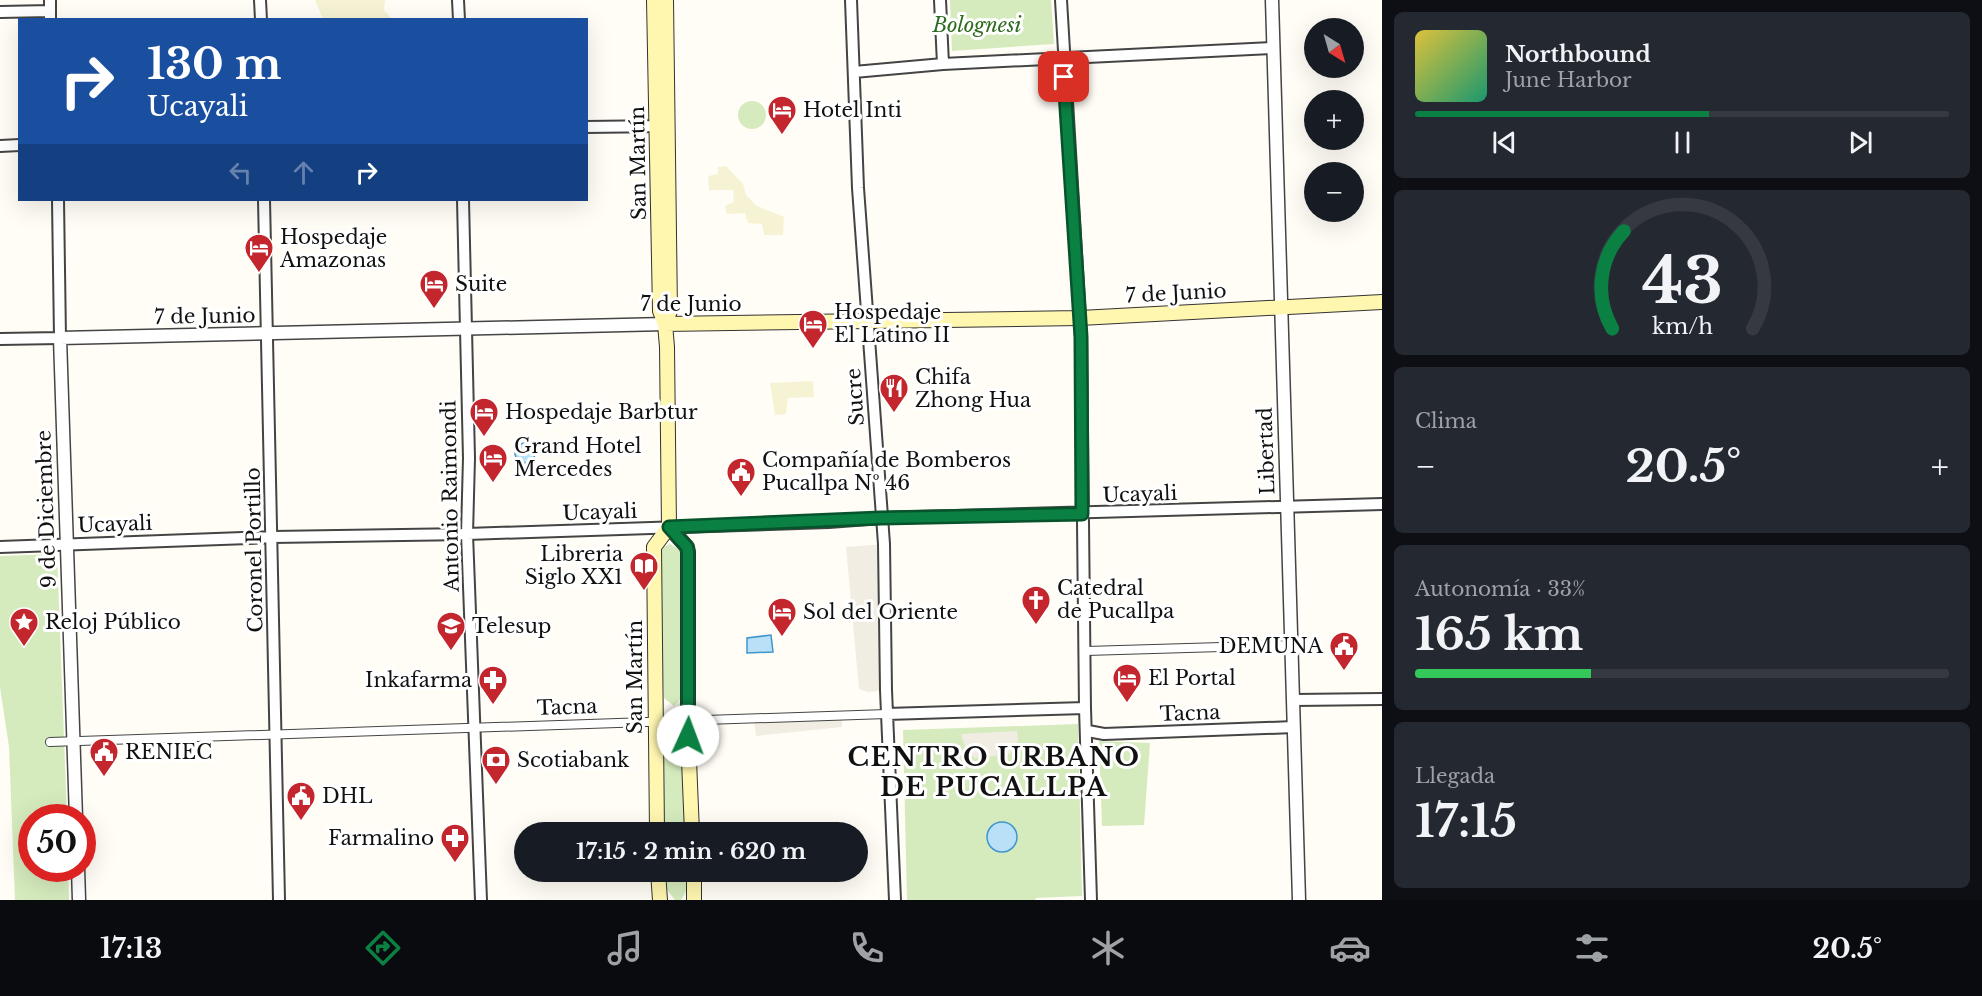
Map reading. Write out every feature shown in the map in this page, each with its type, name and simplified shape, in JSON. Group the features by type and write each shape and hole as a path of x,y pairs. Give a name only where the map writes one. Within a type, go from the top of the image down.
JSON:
{"main road":[{"name":"San Martín","path":"654,0 662,126"},
{"name":"San Martín","path":"657,822 654,547 669,527 665,324 660,311 666,0"},
{"name":"7 de Junio","path":"665,324 868,323 1080,318 1382,302"},
{"path":"669,527 687,547 688,552 692,822"},
{"path":"659,882 660,900"},
{"path":"694,882 694,900"}],"street":[{"path":"260,0 261,18"},
{"path":"458,0 459,18"},
{"name":"Sucre","path":"851,0 858,188 881,518 895,900"},
{"path":"940,0 943,64"},
{"path":"1061,0 1080,318 1085,708 1088,731 1091,900"},
{"name":"Libertad","path":"1272,0 1299,900"},
{"path":"0,12 50,10"},
{"path":"854,72 943,64 1272,48"},
{"path":"588,127 662,126"},
{"path":"0,146 18,145"},
{"name":"9 de Diciembre","path":"58,201 60,338 75,804"},
{"name":"Coronel Portillo","path":"264,201 279,900"},
{"name":"Antonio Raimondi","path":"463,201 469,458 467,534 481,900"},
{"name":"7 de Junio","path":"0,339 665,324"},
{"name":"Ucayali","path":"0,547 67,543 467,534 881,518 1382,504"},
{"path":"1086,651 1292,645"},
{"path":"1294,700 1382,699"},
{"name":"Tacna","path":"50,742 1085,708"},
{"name":"Tacna","path":"1088,731 1104,734 1294,727"},
{"path":"78,882 79,900"}],"shaded area":[{"path":"315,0 385,0 384,10 391,18 323,18"},
{"path":"726,166 743,184 746,195 757,206 784,217 783,235 764,235 762,224 748,223 745,213 727,214 725,206 734,202 733,190 709,190 708,176 718,174 718,167"},
{"path":"813,381 814,397 788,398 786,414 775,415 770,383"},
{"path":"884,544 886,690 868,692 859,689 846,547"},
{"path":"842,715 842,727 756,736 754,718"},
{"path":"1017,731 1018,740 1010,754 975,758 967,752 961,734"}],"green space":[{"name":"Bolognesi","path":"950,0 1051,0 1054,44 952,51"},
{"path":"752,101 762,105 766,115 762,125 752,129 742,125 738,115 742,105"},
{"path":"670,544 680,550 686,693 674,706 664,698 656,550"},
{"path":"57,554 67,804 18,804 18,882 68,882 69,900 15,900 9,747 0,687 0,556"},
{"path":"1078,724 1082,896 1036,898 1035,900 907,900 903,730"},
{"path":"674,729 681,735 685,822 663,822 660,742"},
{"path":"1099,741 1150,743 1144,825 1102,826"},
{"path":"665,882 689,882 689,886 681,900 675,900 665,887"}],"water":[{"path":"525,443 532,446 535,453 532,460 525,463 518,460 515,453 518,446"},
{"path":"771,635 773,652 747,653 747,638"},
{"path":"1002,822 1012,827 1017,837 1012,847 1002,852 992,847 987,837 992,827"}],"place":[{"name":"Hotel Inti","path":"782,136"},
{"name":"Hospedaje Amazonas","path":"259,274"},
{"name":"Suite","path":"434,310"},
{"name":"Hospedaje El Latino II","path":"813,350"},
{"name":"Chifa Zhong Hua","path":"894,414"},
{"name":"Hospedaje Barbtur","path":"484,438"},
{"name":"Grand Hotel Mercedes","path":"493,484"},
{"name":"Compañía de Bomberos Pucallpa Nº 46","path":"741,498"},
{"name":"Libreria Siglo XX1","path":"644,592"},
{"name":"Catedral de Pucallpa","path":"1036,626"},
{"name":"Sol del Oriente","path":"782,638"},
{"name":"Reloj Público","path":"24,648"},
{"name":"Telesup","path":"451,652"},
{"name":"DEMUNA","path":"1344,672"},
{"name":"El Portal","path":"1127,704"},
{"name":"Inkafarma","path":"493,706"},
{"name":"RENIEC","path":"104,778"},
{"name":"Scotiabank","path":"496,786"},
{"name":"DHL","path":"301,822"},
{"name":"Farmalino","path":"455,864"}],"district":[{"name":"CENTRO URBANO DE PUCALLPA","path":"994,772"}],"route":[{"path":"688,736 690,692 688,552 687,547 669,527 881,518 1082,514 1081,337 1064,77"}]}
